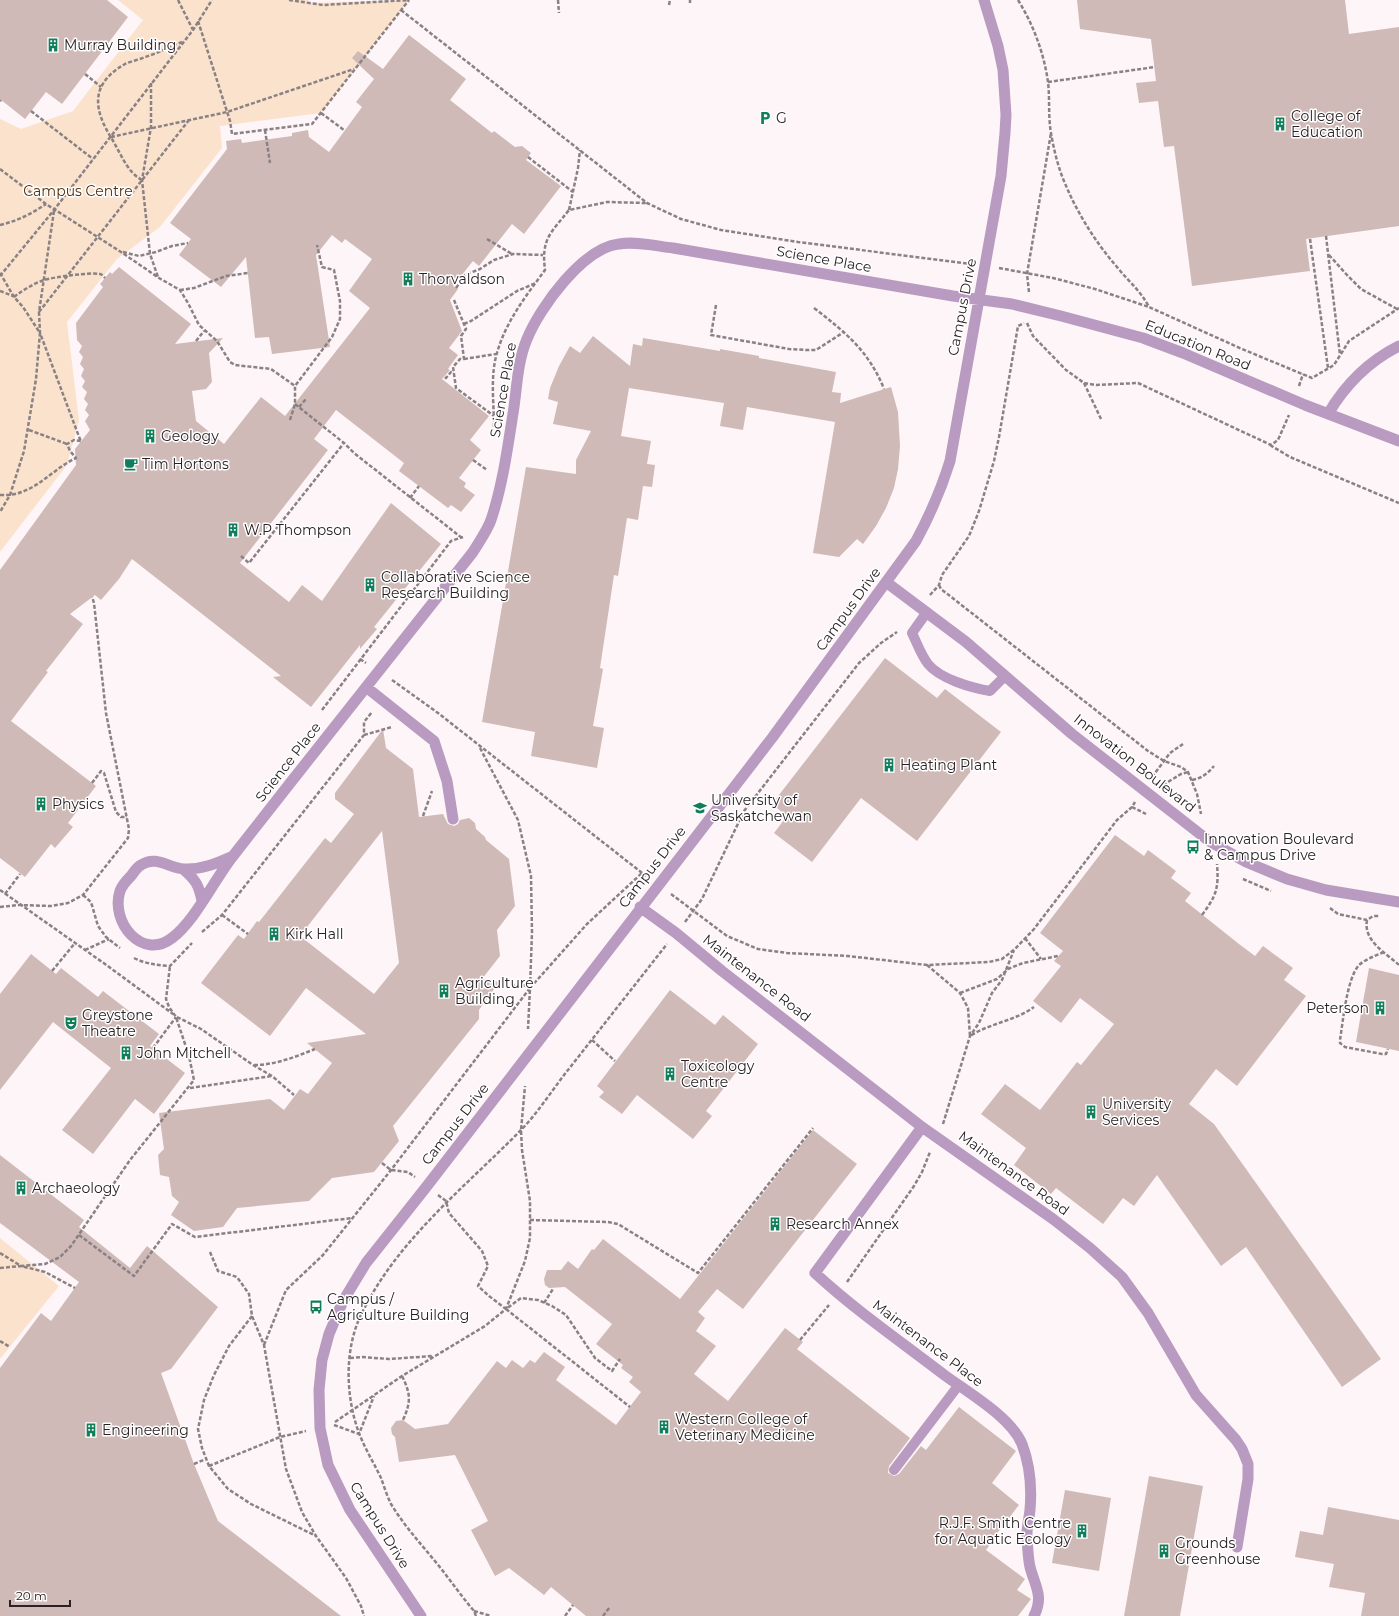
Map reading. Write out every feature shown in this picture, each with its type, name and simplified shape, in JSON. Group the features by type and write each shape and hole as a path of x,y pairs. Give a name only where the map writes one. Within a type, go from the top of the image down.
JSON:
{"street":[{"name":"Campus Drive","path":"421,1616 350,1510 328,1465 320,1428 318,1390 322,1360 331,1330 343,1301 353,1282 366,1263 772,738 916,541 941,490 950,462 1001,176 1006,115 1003,70 998,46 984,0"},
{"name":"Science Place","path":"234,856 212,866 195,869 183,869 162,862 151,861 140,865 120,890 119,912 126,930 133,937 149,945 164,944 185,926 221,870 234,856 473,552 491,521 508,449 520,367 526,340 537,318 565,280 580,264 597,252 618,244 640,244 673,248 842,278 978,299"},
{"name":"Education Road","path":"978,299 1030,307 1143,338 1183,353 1323,412 1399,441"},
{"path":"1323,412 1361,372 1376,360 1399,346"},
{"name":"Innovation Boulevard","path":"886,582 966,642 1072,734 1209,841 1246,862 1287,879 1326,890 1399,902"},
{"path":"366,687 434,741 448,781 453,819"},
{"name":"Science Place","path":"183,869 193,877 200,888 202,901"},
{"name":"Maintenance Road","path":"640,907 676,933 722,971 922,1127 1053,1219 1090,1248 1128,1285 1148,1313 1196,1395 1236,1440 1246,1459 1248,1464 1248,1479 1237,1547"},
{"name":"Maintenance Place","path":"922,1127 815,1273 859,1310 958,1386 988,1405 1008,1424 1022,1443 1029,1466 1031,1487 1030,1511 1026,1533 1030,1566 1038,1590 1039,1604 1034,1616"}],"lane":[{"path":"923,609 912,633 928,664 944,676 966,686 990,691 1005,676"},
{"path":"894,1470 958,1386"}],"path":[{"path":"178,0 193,30"},
{"path":"67,444 74,440 81,442 40,334 0,274 54,210 111,137 193,30 212,0"},
{"path":"288,0 309,1 323,5 409,0"},
{"path":"198,21 230,121 232,134 312,124 409,0"},
{"path":"558,0 559,13"},
{"path":"669,5 670,0"},
{"path":"1018,0 1023,8 1041,51 1048,82 1051,133 1058,163 1067,188 1079,213 1108,257 1142,294 1149,307"},
{"path":"401,10 647,203 681,219 721,230 798,242 986,266 1053,278 1088,287 1149,307 1242,349 1312,378 1334,365 1349,341 1398,309 1361,289 1328,254"},
{"path":"142,180 133,175 107,132 97,101 101,87 109,77 126,64 145,58 183,42"},
{"path":"1048,82 1155,67"},
{"path":"111,137 151,127 227,112 355,69"},
{"path":"84,74 101,87"},
{"path":"152,82 151,127 142,180 150,254 159,278"},
{"path":"31,111 93,159"},
{"path":"321,113 344,130"},
{"path":"39,312 190,119"},
{"path":"265,130 270,163"},
{"path":"1030,307 1027,274 1051,133"},
{"path":"494,431 493,380 496,354 505,330 514,313 545,270 543,255 546,239 569,210 580,150"},
{"path":"528,157 573,192"},
{"path":"0,170 54,210 180,290 192,308 199,325 217,341 230,362 235,365 271,369 295,386"},
{"path":"569,210 608,202 647,203"},
{"path":"0,225 22,218 46,204"},
{"path":"0,512 10,496 29,430 40,334 39,312 54,210"},
{"path":"1326,236 1340,355"},
{"path":"486,239 513,254"},
{"path":"1310,239 1328,368"},
{"path":"121,252 139,256 150,254 172,246 188,243"},
{"path":"290,420 295,404 295,386 332,337 340,319 340,301 334,270 322,267 317,245"},
{"path":"456,288 465,275 480,269 494,260 513,254 543,255"},
{"path":"180,290 194,288 226,276 248,273"},
{"path":"14,297 29,287 44,280 66,276 101,274 106,278"},
{"path":"464,324 472,321 517,291 536,283"},
{"path":"0,291 14,297"},
{"path":"454,300 466,329 461,336 464,359"},
{"path":"716,305 711,335 789,349 816,350 844,332"},
{"path":"814,308 844,332 874,367 884,389"},
{"path":"457,318 461,317"},
{"path":"923,609 939,585 942,575 969,536 987,485 999,437 1018,326 1026,322 1033,336 1066,370 1084,383 1096,385 1138,383 1267,443 1290,457 1399,503"},
{"path":"196,341 204,331"},
{"path":"494,416 456,388 454,367 460,359 496,354"},
{"path":"445,377 446,378 451,372 454,372"},
{"path":"1267,443 1271,445 1278,440 1303,374"},
{"path":"1084,383 1101,419"},
{"path":"299,407 306,399"},
{"path":"295,404 410,498 462,538"},
{"path":"0,495 10,496 21,493 41,482 66,463 76,458 70,451 67,444 29,430"},
{"path":"241,556 249,562 344,443"},
{"path":"473,460 489,472 490,465"},
{"path":"410,498 419,486"},
{"path":"322,710 451,541 462,538 465,535"},
{"path":"939,585 941,589 951,597 1148,751 1164,761 1181,767 1188,772 1197,794 1202,816"},
{"path":"0,907 19,905 51,906 68,903 83,895 128,838 129,829 106,713 94,603 92,597"},
{"path":"476,1616 474,1611 437,1564 414,1538 397,1513 390,1502 381,1478 359,1434 352,1409 350,1390 350,1358 353,1338 360,1318 381,1281 398,1258 446,1202 521,1130 693,911 702,899 744,811 859,663 881,642 902,628"},
{"path":"360,659 438,713 642,873 727,936 758,949 787,953 848,956 927,965 989,962 1002,959 1015,949 1034,929 1117,820 1132,807 1143,789 1170,753 1183,744"},
{"path":"364,734 410,722"},
{"path":"478,745 518,820 531,876 532,932 530,988 527,1056 521,1130 522,1150 530,1202 530,1238 526,1261 506,1309"},
{"path":"1192,780 1207,774 1214,766"},
{"path":"92,783 101,771 104,773 116,812 121,817 126,817"},
{"path":"1143,789 1162,785 1181,774 1188,772"},
{"path":"1202,915 1216,895 1218,882 1218,865 1209,841"},
{"path":"264,1345 286,1290 323,1255 353,1218 530,988 587,924 642,873"},
{"path":"5,894 20,874"},
{"path":"0,890 176,1016 201,1029 253,1065 272,1076 294,1095"},
{"path":"222,915 248,934"},
{"path":"1367,920 1366,928 1369,938 1398,963"},
{"path":"1025,938 1040,959"},
{"path":"85,950 109,939"},
{"path":"52,971 75,943"},
{"path":"1384,952 1364,961 1352,976 1340,1043 1345,1047 1382,1054 1386,1054 1388,1049"},
{"path":"960,993 997,979 1008,969 1023,963 1058,956"},
{"path":"927,965 960,993 968,1008 970,1036 979,1030 1019,1016 1034,1007"},
{"path":"0,1268 45,1264 60,1257 79,1235 130,1160 190,1088 194,1080 194,1072 176,1016 169,1007 166,999 170,966"},
{"path":"511,986 517,984 530,988"},
{"path":"153,1048 176,1016"},
{"path":"592,1040 615,1061"},
{"path":"253,1065 265,1065 290,1059 314,1049"},
{"path":"190,1088 272,1076"},
{"path":"530,1220 608,1222 618,1224 698,1273 813,1128"},
{"path":"446,1202 449,1213 482,1251 488,1266 478,1286 630,1407"},
{"path":"79,1235 134,1276 172,1224 195,1237 353,1218"},
{"path":"210,1252 218,1271 236,1277 249,1294 252,1316 264,1345 286,1469 302,1512 316,1536 346,1578 361,1606 364,1616"},
{"path":"0,1253 21,1266 45,1272 75,1288"},
{"path":"544,1302 553,1289"},
{"path":"359,1434 332,1424 402,1376 485,1326 521,1298 544,1302 566,1315 595,1358 612,1371 620,1359"},
{"path":"252,1316 229,1346 214,1375 204,1400 198,1429 202,1448 209,1466 228,1489 251,1504 316,1536"},
{"path":"0,1341 10,1347"},
{"path":"350,1358 362,1357 389,1359 434,1356"},
{"path":"402,1376 408,1388 410,1399 403,1420"},
{"path":"359,1434 375,1394"},
{"path":"209,1466 280,1437 320,1428"},
{"path":"194,1464 206,1459"},
{"path":"565,1616 573,1605"},
{"path":"603,1616 610,1607"},
{"path":"474,1611 491,1616"}],"green space":[{"name":"Campus Centre","path":"118,0 308,0 309,3 409,0 321,113 220,126 222,148 160,227 117,259 67,322 79,420 67,465 0,552 0,119 21,129 73,111 143,20"},
{"path":"0,1238 59,1286 0,1359"}],"building":[{"name":"Murray Building","path":"0,0 107,0 128,17 62,104 46,92 25,119 0,99"},
{"name":"College of Education","path":"1077,0 1345,0 1349,34 1399,27 1399,226 1306,239 1310,271 1192,286 1174,146 1164,147 1158,101 1139,103 1136,83 1156,81 1151,39 1080,29"},
{"path":"409,35 466,79 450,100 492,133 494,131 515,147 522,146 531,153 526,160 561,186 524,234 512,224 479,266 473,261 453,286 458,289 450,300 462,331 449,348 458,355 448,369 450,370 442,379 489,416 470,440 481,450 459,478 466,483 464,487 475,495 461,512 451,505 448,508 399,471 404,463 336,410 314,439 328,450 240,563 289,602 302,585 322,601 391,503 441,544 374,627 377,629 360,649 360,645 311,707 273,677 281,676 132,559 119,579 101,600 95,595 70,614 83,624 46,671 48,672 11,721 96,786 68,823 73,827 55,848 51,844 25,877 0,858 0,570 76,465 75,449 90,430 85,421 89,415 85,410 88,404 84,399 87,392 82,387 85,381 81,376 84,369 80,364 83,357 79,352 82,346 77,340 76,323 103,287 100,284 110,272 112,274 119,267 191,324 175,344 223,338 209,353 212,382 206,389 192,391 196,421 224,444 261,397 285,416 370,308 349,291 372,259 345,239 342,243 332,235 316,255 330,347 272,354 269,337 255,338 246,257 221,287 179,255 191,239 170,223 227,149 226,141 241,139 242,143 292,136 292,133 308,130 309,137 329,152 362,107 356,102 374,79 352,58 358,51 383,69"},
{"path":"593,336 630,366 633,344 642,346 643,338 720,351 720,349 759,356 759,358 836,372 832,392 841,393 840,403 891,387 898,412 900,446 898,469 894,488 886,508 876,526 863,544 857,539 839,557 813,553 835,422 747,407 743,430 720,426 724,403 629,388 621,436 651,441 647,464 655,465 652,487 643,486 638,520 627,518 618,576 614,575 600,668 603,669 593,726 604,728 597,768 531,756 535,732 482,722 526,467 576,474 576,460 591,431 553,424 558,402 548,399 550,388 559,366 570,346 580,353"},
{"name":"Heating Plant","path":"885,658 937,698 945,689 1001,732 917,841 861,798 812,862 774,833 787,816 772,804"},
{"name":"Agriculture Building","path":"383,729 386,748 413,769 419,817 443,814 448,824 454,826 458,824 460,820 469,818 475,823 476,829 485,837 486,840 509,859 515,906 497,930 500,956 482,979 499,982 479,1010 479,1019 393,1126 399,1141 374,1172 332,1178 309,1201 237,1208 223,1227 194,1231 171,1215 179,1202 172,1196 169,1177 160,1175 158,1155 164,1149 159,1113 270,1099 284,1110 300,1089 308,1094 332,1063 307,1043 366,1034 306,988 270,1036 201,983 238,935 244,939 257,921 259,922 325,838 331,843 354,814 335,799 335,793","holes":["382,831 399,963 374,994 300,936"]},
{"name":"University Services","path":"1115,835 1144,856 1148,850 1176,871 1171,878 1191,893 1185,901 1255,956 1263,946 1293,968 1284,980 1306,996 1237,1086 1216,1069 1189,1104 1214,1124 1381,1359 1342,1387 1246,1247 1221,1266 1157,1175 1134,1206 1123,1198 1103,1224 1056,1188 1051,1194 1014,1165 1026,1148 981,1114 1005,1084 1040,1110 1077,1062 1081,1065 1114,1024 1080,998 1061,1023 1033,1001 1061,966 1054,961 1063,951 1040,933"},
{"name":"John Mitchell","path":"31,954 56,974 61,968 98,997 103,991 159,1034 150,1046 185,1073 154,1114 135,1099 93,1154 62,1130 111,1068 53,1022 0,1090 0,994"},
{"name":"Peterson","path":"1369,968 1399,975 1399,1051 1356,1042"},
{"name":"Toxicology Centre","path":"670,990 715,1025 723,1015 758,1044 706,1111 712,1116 693,1139 637,1095 622,1114 599,1097 604,1092 597,1086"},
{"name":"Western College of Veterinary Medicine","path":"813,1130 857,1164 743,1309 717,1289 698,1312 705,1318 696,1331 716,1346 694,1374 728,1401 785,1328 803,1342 797,1349 910,1438 889,1466 888,1473 894,1476 899,1474 921,1446 926,1450 959,1407 1016,1451 992,1483 1019,1505 988,1545 989,1546 986,1550 1025,1579 1017,1590 1031,1599 1018,1616 586,1616 551,1587 544,1595 509,1568 495,1576 471,1530 488,1521 455,1455 399,1462 395,1437 392,1434 391,1428 396,1421 403,1420 415,1429 448,1424 497,1361 506,1368 512,1360 523,1368 530,1360 535,1363 544,1352 565,1367 556,1380 616,1425 641,1392 629,1382 633,1377 621,1368 623,1365 596,1344 612,1324 565,1287 549,1288 545,1285 544,1279 547,1270 561,1270 568,1261 578,1269 592,1249 594,1250 603,1239 680,1299"},
{"name":"Engineering","path":"0,1155 84,1220 79,1227 130,1268 147,1246 218,1307 171,1369 161,1373 194,1464 218,1521 341,1616 0,1616 0,1368 41,1313 51,1321 79,1282 0,1223"},
{"name":"Grounds Greenhouse","path":"1149,1476 1203,1486 1180,1616 1124,1616"},
{"name":"R.J.F. Smith Centre for Aquatic Ecology","path":"1065,1490 1111,1498 1099,1571 1052,1563"},
{"path":"1328,1507 1399,1520 1399,1616 1361,1616 1365,1593 1329,1587 1334,1564 1295,1557 1300,1531 1323,1535"}],"place":[{"name":"Murray Building","path":"53,45"},
{"name":"G","path":"765,118"},
{"name":"College of Education","path":"1280,124"},
{"name":"Thorvaldson","path":"408,279"},
{"name":"Geology","path":"150,436"},
{"name":"Tim Hortons","path":"131,464"},
{"name":"W.P Thompson","path":"233,530"},
{"name":"Collaborative Science Research Building","path":"370,585"},
{"name":"Heating Plant","path":"889,765"},
{"name":"Physics","path":"41,804"},
{"name":"University of Saskatchewan","path":"700,808"},
{"name":"Innovation Boulevard & Campus Drive","path":"1193,847"},
{"name":"Kirk Hall","path":"274,934"},
{"name":"Agriculture Building","path":"444,991"},
{"name":"Peterson","path":"1380,1008"},
{"name":"Greystone Theatre","path":"71,1023"},
{"name":"John Mitchell","path":"126,1053"},
{"name":"Toxicology Centre","path":"670,1074"},
{"name":"University Services","path":"1091,1112"},
{"name":"Archaeology","path":"21,1188"},
{"name":"Research Annex","path":"775,1224"},
{"name":"Campus / Agriculture Building","path":"316,1307"},
{"name":"Western College of Veterinary Medicine","path":"664,1427"},
{"name":"Engineering","path":"91,1430"},
{"name":"R.J.F. Smith Centre for Aquatic Ecology","path":"1082,1531"},
{"name":"Grounds Greenhouse","path":"1164,1551"}]}
